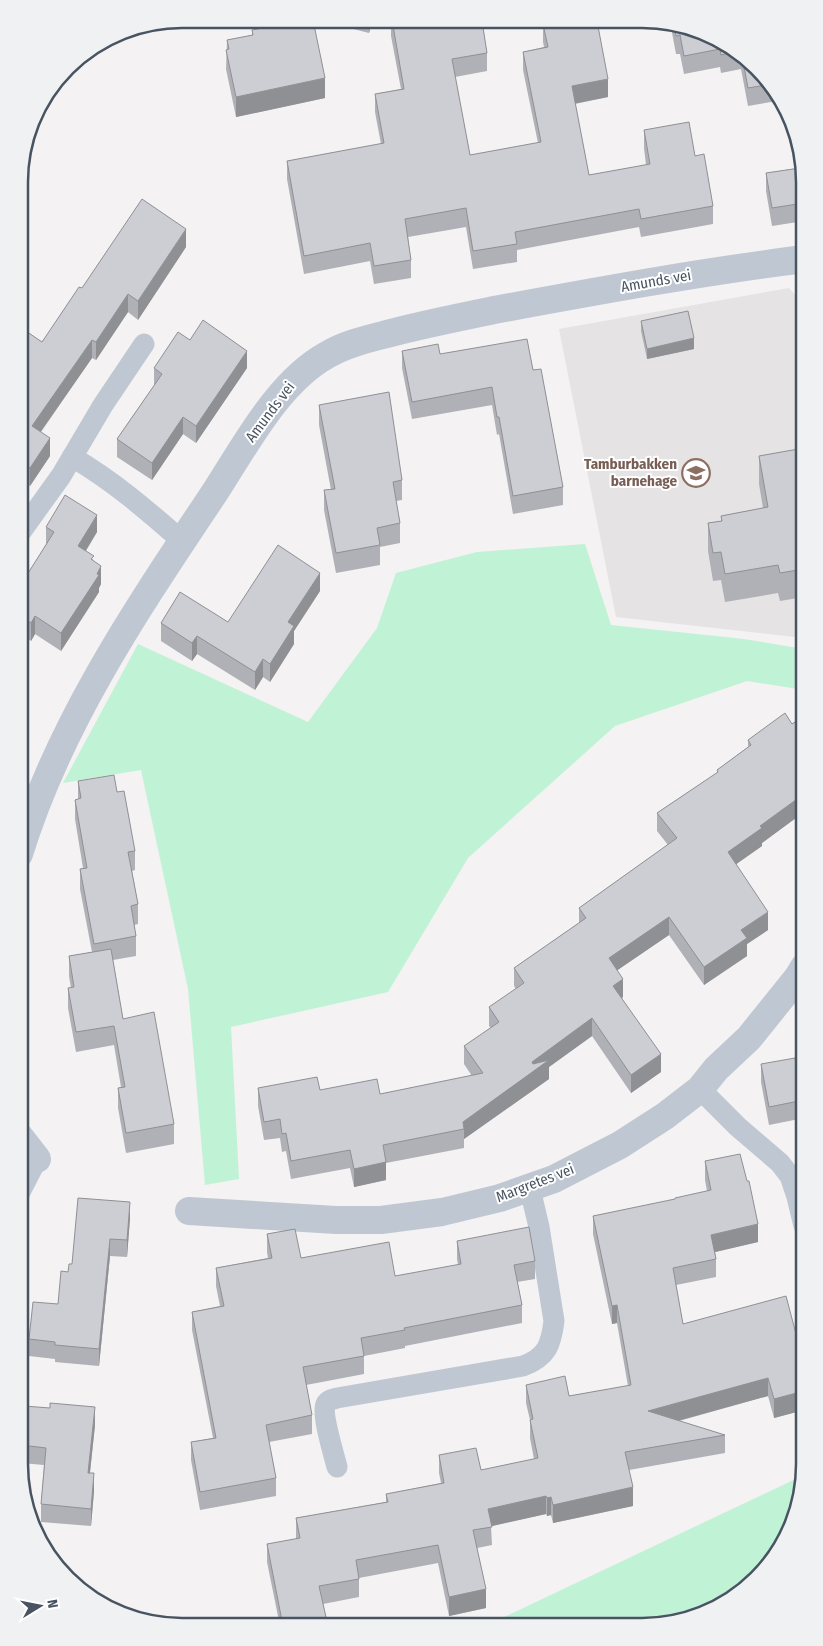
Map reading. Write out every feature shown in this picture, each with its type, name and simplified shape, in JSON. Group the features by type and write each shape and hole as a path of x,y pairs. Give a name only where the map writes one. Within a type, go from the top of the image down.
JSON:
{"street":[{"name":"Amunds vei","path":"28,830 54,762 77,713 119,640 271,406 300,373 324,356 345,345 419,324 585,293 733,268 796,260"},
{"name":"Margretes vei","path":"188,1212 336,1220 381,1220 442,1212 530,1189 620,1146 666,1116 700,1089 716,1069 749,1038 795,980"},
{"path":"28,1148 37,1159"}],"lane":[{"path":"28,522 61,476 103,405 144,344"},
{"path":"72,457 148,510 182,541"},
{"path":"700,1089 738,1127 780,1163 790,1176 795,1192"},
{"path":"28,1176 37,1159"},
{"path":"337,1467 326,1419 326,1405 328,1401 523,1366 535,1361 548,1346 554,1322 539,1227 530,1189"}],"shaded area":[{"name":"Tamburbakken barnehage","path":"789,288 796,296 796,637 616,617 559,329"}],"green space":[{"path":"585,544 611,625 744,639 796,648 796,689 747,681 615,726 468,858 388,992 231,1027 239,1179 205,1185 188,989 141,770 63,783 138,644 308,722 377,628 396,573 477,552"},
{"path":"795,1479 793,1495 775,1542 764,1558 743,1580 727,1593 710,1603 672,1616 642,1619 500,1619"}],"building":[{"path":"262,28 315,28 325,78 236,97 226,50 229,49 227,40 253,35 252,30"},
{"path":"393,28 483,28 487,53 452,59 470,155 541,142 523,52 548,47 544,28 598,28 608,79 572,86 589,175 650,164 644,130 689,122 695,156 704,154 713,206 641,219 639,209 515,232 517,244 473,251 466,208 405,219 411,260 374,266 370,243 304,256 287,161 384,143 375,94 404,89"},
{"path":"675,31 710,43 728,54 721,55 720,49 684,56 680,35 676,36"},
{"path":"744,67 762,86 748,88"},
{"path":"795,169 796,204 772,208 766,173"},
{"path":"142,199 186,229 138,301 128,294 96,342 92,340 32,426 50,438 30,468 28,467 28,332 42,342 79,287 82,288"},
{"path":"688,311 694,338 647,349 641,321"},
{"path":"203,320 247,351 196,426 183,417 152,463 117,439 162,374 154,368 178,332 190,340"},
{"path":"527,339 533,370 541,369 563,487 513,496 492,387 412,402 402,351 438,344 440,354"},
{"path":"389,392 402,480 393,482 400,523 377,528 380,545 336,553 324,490 335,489 319,405"},
{"path":"796,449 796,570 780,573 778,565 725,574 721,552 713,553 708,523 722,521 721,516 768,507 759,456"},
{"path":"65,495 97,515 78,546 94,556 91,559 101,566 97,574 99,575 61,633 35,616 31,623 28,621 28,573 54,532 46,527"},
{"path":"278,545 320,573 288,622 294,626 270,664 263,659 255,672 197,636 192,643 161,623 180,592 228,622"},
{"path":"785,713 792,724 796,722 796,800 760,826 762,828 728,852 768,912 741,930 747,938 704,967 669,917 609,958 623,979 613,986 661,1054 631,1075 592,1018 532,1062 533,1064 549,1060 463,1122 464,1129 383,1145 386,1162 354,1169 350,1150 291,1161 286,1133 282,1134 280,1119 264,1122 258,1088 317,1077 320,1090 377,1079 380,1094 483,1073 464,1046 499,1022 489,1007 524,983 514,968 586,918 579,908 677,838 657,813 718,772 717,770 751,745 748,740"},
{"path":"114,775 117,792 124,791 135,851 128,852 138,904 131,906 136,936 94,944 80,869 87,868 75,800 81,798 78,781"},
{"path":"111,949 123,1019 154,1012 174,1124 126,1133 118,1088 125,1087 114,1026 76,1032 68,988 74,987 69,956"},
{"path":"795,1058 795,1102 769,1107 761,1064"},
{"path":"740,1154 747,1181 749,1181 758,1224 711,1235 716,1259 673,1268 683,1324 786,1296 795,1330 795,1393 774,1399 768,1378 648,1411 725,1435 625,1452 633,1487 553,1505 551,1497 547,1498 546,1496 488,1509 492,1527 473,1530 486,1589 449,1597 438,1545 356,1560 359,1579 319,1586 326,1619 282,1619 267,1544 300,1538 296,1518 388,1502 386,1494 444,1483 439,1455 476,1448 481,1470 538,1458 530,1420 533,1419 526,1385 565,1376 569,1396 631,1385 617,1305 612,1306 593,1216 711,1190 705,1161"},
{"path":"78,1198 130,1202 127,1240 110,1239 99,1349 55,1345 55,1342 29,1339 33,1302 58,1304 61,1271 68,1272 69,1264 72,1264"},
{"path":"529,1227 535,1261 514,1265 522,1305 361,1338 364,1356 303,1367 312,1415 266,1425 276,1478 200,1492 191,1442 216,1438 192,1312 224,1306 216,1268 272,1258 267,1234 295,1229 301,1258 389,1242 395,1276 461,1264 457,1241"},
{"path":"50,1403 95,1407 88,1473 94,1473 91,1509 41,1504 46,1448 28,1446 28,1406 50,1408"}],"place":[{"name":"Tamburbakken barnehage","path":"696,473"}]}
